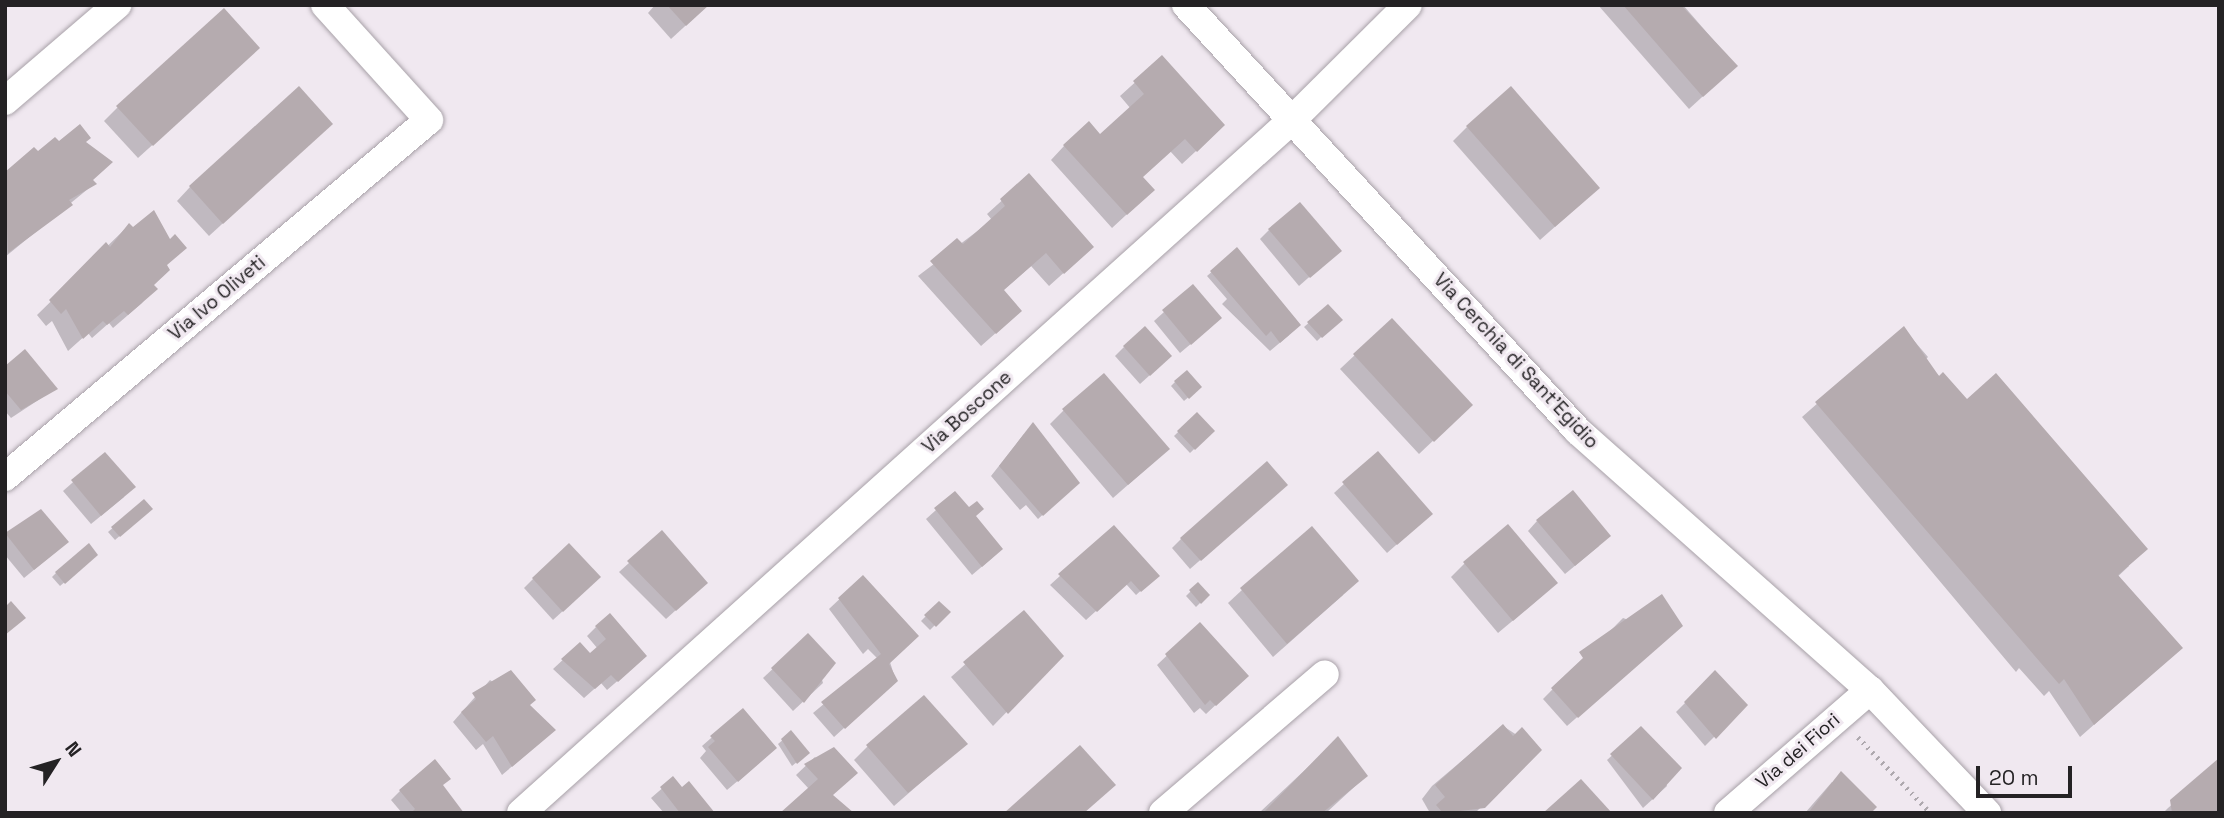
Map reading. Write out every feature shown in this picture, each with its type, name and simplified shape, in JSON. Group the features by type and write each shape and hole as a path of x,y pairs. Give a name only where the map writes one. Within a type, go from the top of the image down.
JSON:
{"street":[{"path":"5,101 117,5"},
{"name":"Via Ivo Oliveti","path":"5,477 429,120 324,5"},
{"name":"Via Cerchia di Sant'Egidio","path":"1186,5 1577,431 1870,690 1987,813"},
{"name":"Via Boscone","path":"521,813 1292,120 1408,5"},
{"path":"1179,807 1325,674"},
{"name":"Via dei Fiori","path":"1728,813 1870,690"}],"path":[{"path":"1838,716 1931,813"}],"building":[{"path":"667,5 709,5 686,26"},
{"path":"1623,5 1681,5 1738,66 1703,97"},
{"path":"224,8 260,48 153,146 116,106"},
{"path":"1162,55 1225,125 1197,152 1185,139 1143,177 1155,190 1127,215 1063,145 1089,121 1100,134 1144,94 1133,81"},
{"path":"299,86 333,124 223,224 189,186"},
{"path":"1511,86 1600,188 1555,227 1466,126"},
{"path":"80,124 91,138 86,142 113,162 93,180 97,184 69,200 73,205 8,253 5,172 34,147 38,151 55,137 59,141"},
{"path":"1029,173 1094,247 1064,274 1046,253 1004,290 1022,311 996,334 930,261 957,238 963,244 1005,206 1000,199"},
{"path":"1300,202 1342,251 1310,278 1268,229"},
{"path":"154,210 170,239 175,234 187,248 167,265 170,270 154,285 158,289 128,315 124,311 107,325 103,321 83,339 66,309 61,314 49,300 106,242 110,247 129,223 133,227"},
{"path":"1237,247 1301,325 1280,343 1271,331 1266,336 1210,271"},
{"path":"1193,284 1222,318 1191,345 1162,310"},
{"path":"1328,304 1343,320 1322,338 1307,322"},
{"path":"1392,318 1473,405 1434,442 1353,354"},
{"path":"1145,326 1172,356 1150,376 1123,346"},
{"path":"1904,326 1939,376 1943,372 1967,399 1996,373 2148,549 2118,575 2183,648 2094,725 2064,679 2059,684 1815,402"},
{"path":"25,349 58,389 21,410 5,391 5,366"},
{"path":"1187,370 1202,387 1189,399 1174,381"},
{"path":"1104,373 1170,449 1128,485 1062,409"},
{"path":"1197,412 1215,431 1195,450 1177,431"},
{"path":"1033,422 1080,483 1043,516 999,466"},
{"path":"1378,451 1433,514 1397,545 1342,482"},
{"path":"105,452 136,487 101,516 71,480"},
{"path":"1267,461 1288,485 1201,561 1180,538"},
{"path":"1573,490 1611,536 1575,566 1536,520"},
{"path":"955,491 969,507 977,501 984,509 976,516 1003,549 982,567 934,508"},
{"path":"144,499 153,509 120,537 111,527"},
{"path":"41,509 69,542 34,570 5,533"},
{"path":"1508,524 1558,583 1513,621 1463,562"},
{"path":"1114,525 1160,576 1141,592 1131,581 1097,612 1058,574"},
{"path":"1312,526 1359,581 1287,644 1240,588"},
{"path":"662,530 708,583 676,611 627,561"},
{"path":"89,543 98,555 65,584 55,572"},
{"path":"569,543 601,577 563,612 532,578"},
{"path":"863,575 919,636 889,664 898,681 845,729 821,702 881,654 838,598"},
{"path":"1198,582 1210,595 1201,604 1189,590"},
{"path":"1662,594 1683,626 1578,718 1551,688 1583,658 1579,652"},
{"path":"11,601 26,618 5,635 5,607"},
{"path":"939,601 951,612 936,627 924,615"},
{"path":"1024,610 1064,656 1008,714 963,662"},
{"path":"610,613 647,656 618,682 611,675 595,689 561,659 580,642 590,653 606,639 595,626"},
{"path":"1200,622 1249,676 1216,706 1210,700 1205,705 1165,654"},
{"path":"808,633 836,663 804,703 771,668"},
{"path":"511,670 536,700 530,705 556,730 512,767 493,736 486,742 461,712 476,699 472,693"},
{"path":"1715,670 1748,705 1716,739 1684,702"},
{"path":"924,695 968,744 908,793 866,745"},
{"path":"743,708 777,748 738,782 708,747 715,741 710,736"},
{"path":"1503,724 1513,736 1522,727 1542,750 1485,808 1443,813 1436,805 1445,797 1435,785"},
{"path":"1641,726 1682,768 1653,800 1610,754"},
{"path":"791,730 810,753 797,764 781,739"},
{"path":"1338,736 1368,776 1322,813 1263,813"},
{"path":"1080,745 1116,785 1084,813 1004,813"},
{"path":"834,747 858,773 833,795 854,813 780,813 818,779 804,764"},
{"path":"2219,758 2219,813 2172,813 2170,800"},
{"path":"435,759 451,779 443,785 464,813 411,813 415,809 399,790"},
{"path":"1841,771 1877,807 1871,813 1808,813"},
{"path":"673,776 682,787 689,781 715,813 680,813 660,787"},
{"path":"1581,779 1612,813 1543,813"}]}
